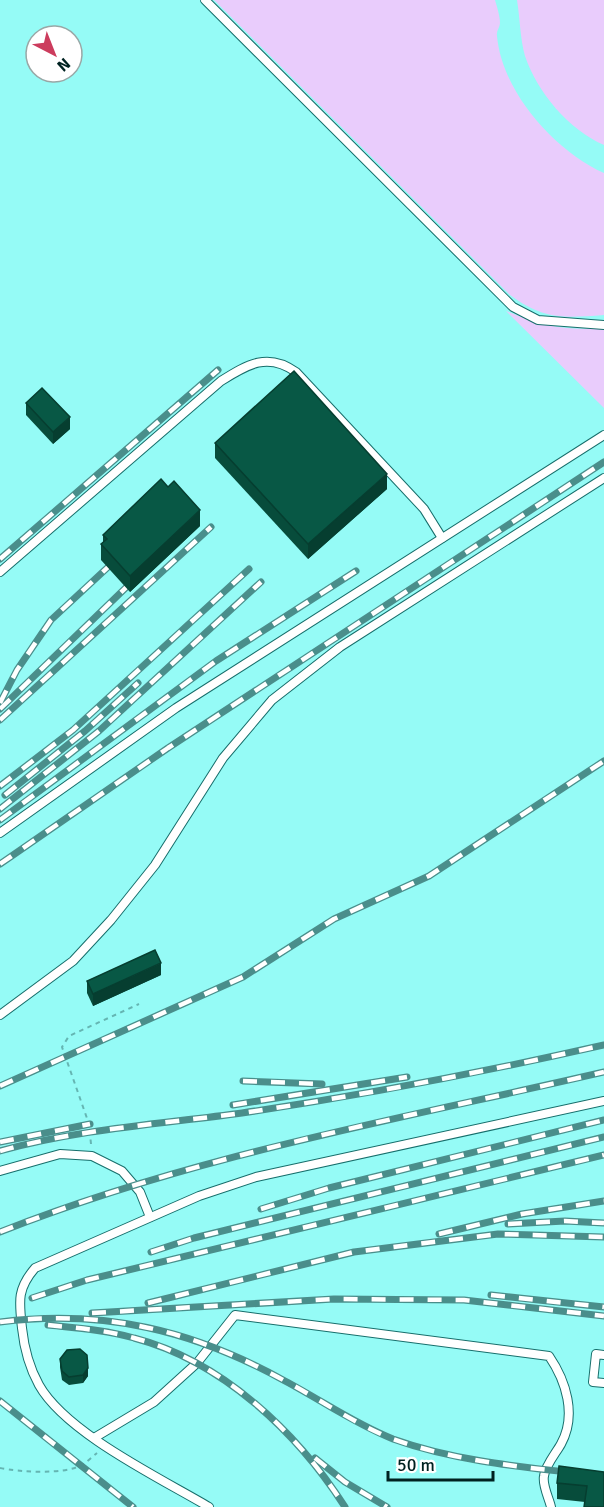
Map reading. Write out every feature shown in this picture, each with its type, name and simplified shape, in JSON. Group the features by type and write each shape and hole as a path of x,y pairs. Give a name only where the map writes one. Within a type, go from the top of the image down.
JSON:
{"lane":[{"path":"205,0 513,307 538,320 604,325"},
{"path":"0,572 221,381 240,369 270,360 283,363 296,372 424,509 442,538"},
{"path":"0,832 176,708 604,435"},
{"path":"0,1015 73,961 111,921 155,865 223,758 272,700 340,647 604,478"},
{"path":"209,1507 94,1438 56,1408 39,1385 24,1349 19,1303 23,1283 35,1268 150,1217 256,1177 604,1101"},
{"path":"0,1171 60,1154 92,1156 122,1171 140,1192 150,1217"},
{"path":"94,1438 154,1402 197,1363 235,1315 549,1356 567,1390 568,1419 564,1439 545,1470 543,1479 551,1507"},
{"path":"604,1355 596,1354 593,1382 604,1383"}],"path":[{"path":"92,1156 88,1124 62,1047 69,1036 139,1004"},
{"path":"0,1468 20,1472 69,1469 81,1466 106,1445"}],"shaded area":[{"path":"214,0 495,0 500,20 497,34 501,57 520,98 550,135 567,150 604,173 604,315 555,316 533,309 510,295"},
{"path":"517,0 604,0 604,145 567,120 537,83 523,49"},
{"path":"506,311 554,326 577,329 604,328 604,408"}],"building":[{"path":"294,371 387,474 308,544 215,443"},
{"path":"42,388 70,417 53,432 26,403"},
{"path":"161,479 168,487 174,481 200,510 130,576 101,544 107,539 103,535"},
{"path":"155,950 161,963 93,994 87,981"},
{"path":"80,1349 87,1355 88,1368 83,1375 69,1377 62,1371 60,1359 67,1350"},
{"path":"559,1466 604,1472 604,1507 584,1507 587,1486 557,1483"}],"railway":[{"path":"0,559 218,370"},
{"path":"0,864 168,748 604,462"},
{"path":"0,720 211,527"},
{"path":"0,703 17,670 51,620 120,556"},
{"path":"0,786 73,730 249,569"},
{"path":"0,820 216,661 356,571"},
{"path":"0,709 138,576"},
{"path":"0,809 99,731 261,582"},
{"path":"5,795 85,731 138,683"},
{"path":"0,1086 243,977 334,919 429,876 604,761"},
{"path":"0,1151 90,1132 242,1113 379,1091 604,1045"},
{"path":"0,1232 148,1181 223,1160 375,1123 604,1072"},
{"path":"233,1105 407,1077"},
{"path":"243,1081 322,1084"},
{"path":"261,1209 329,1188 604,1120"},
{"path":"0,1142 90,1124"},
{"path":"151,1252 194,1238 604,1137"},
{"path":"32,1298 87,1280 604,1155"},
{"path":"439,1234 522,1214 604,1201"},
{"path":"508,1224 565,1221 604,1223"},
{"path":"148,1303 354,1252 498,1234 604,1237"},
{"path":"491,1295 604,1307"},
{"path":"92,1313 334,1299 464,1300 604,1316"},
{"path":"0,1322 75,1319 112,1322 182,1336 251,1363 393,1439 444,1454 471,1459 604,1476"},
{"path":"48,1325 134,1338 166,1349 227,1382 255,1403 304,1452 345,1507"},
{"path":"0,1401 133,1507"},
{"path":"315,1458 345,1482 387,1507"}]}
